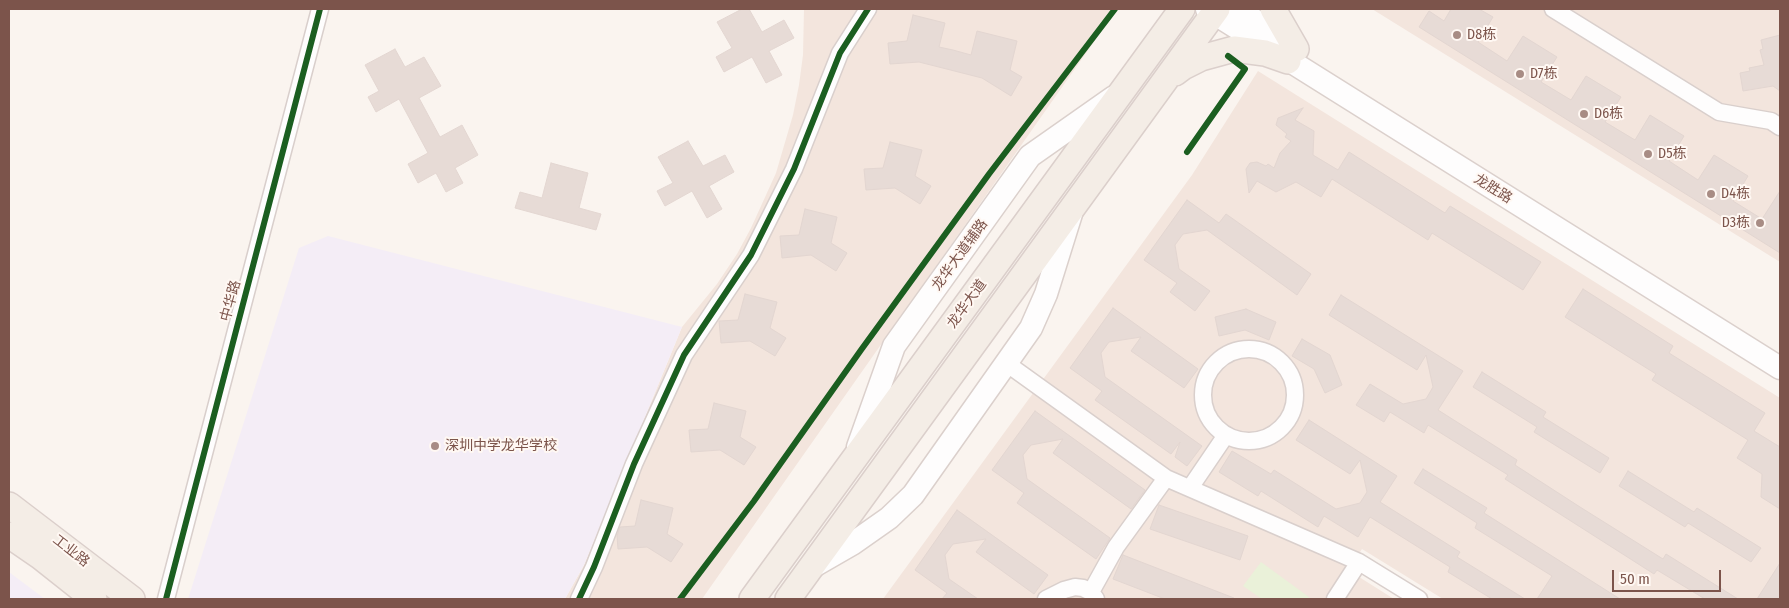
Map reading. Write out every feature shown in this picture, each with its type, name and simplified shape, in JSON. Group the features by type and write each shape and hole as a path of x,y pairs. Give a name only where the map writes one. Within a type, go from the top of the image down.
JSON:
{"main road":[{"name":"龙华大道","path":"752,599 1182,9"},
{"name":"龙胜路","path":"1238,9 1292,55 1780,368"},
{"path":"1161,84 1183,67 1201,58 1234,50 1292,55 1273,9"},
{"name":"龙华大道","path":"788,599 1161,84 1212,10"},
{"name":"龙胜路","path":"1212,10 1292,55 1780,350"},
{"name":"龙华大道辅路","path":"853,461 894,346 1030,156 1123,91"},
{"path":"811,567 852,544 889,518 913,495 1031,328 1046,294 1074,204"},
{"name":"工业路","path":"9,505 132,599"},
{"name":"工业路","path":"9,535 41,557 94,599"}],"street":[{"name":"中华路","path":"166,599 320,9"},
{"path":"579,599 594,567 634,464 684,355 751,255 794,169 840,53 868,9"},
{"path":"1554,9 1718,112 1771,121 1780,126"},
{"path":"1254,349 1271,355 1285,366 1293,383 1295,401 1289,418 1277,431 1261,440 1243,441 1226,435 1212,423 1204,407 1203,389 1208,372 1220,359 1236,350 1254,349"},
{"path":"1006,363 1166,478 1359,562 1419,599"},
{"path":"1190,488 1226,435"},
{"path":"1046,599 1064,590 1075,588 1083,588 1093,596 1116,547 1166,478"},
{"path":"1336,599 1359,562"}],"shaded area":[{"path":"804,9 1117,9 702,599 565,599 584,565 682,327 717,284 737,254 776,173 793,115 799,85 803,55"},
{"path":"1372,9 1780,9 1780,262"},
{"path":"1258,71 1780,398 1780,599 1443,599 1362,549 1348,570 1394,599 883,599 1192,175"},
{"name":"深圳中学龙华学校","path":"328,236 682,327 584,565 565,599 188,599 299,248"},
{"path":"9,572 45,599 9,599"}],"green space":[{"path":"1261,562 1309,597 1308,599 1262,599 1243,586"}],"building":[{"path":"742,9 749,9 762,32 784,20 794,38 769,51 782,75 766,83 752,57 724,72 716,57 732,48 717,22"},
{"path":"1451,9 1479,9 1493,17 1478,42 1507,61 1523,36 1557,57 1541,82 1571,100 1586,76 1621,97 1605,122 1635,140 1650,115 1684,136 1669,161 1698,180 1714,155 1748,176 1733,201 1762,219 1780,191 1780,253 1419,27 1429,11 1444,21"},
{"path":"913,15 945,23 939,47 971,55 977,31 1017,41 1010,70 1022,77 1011,96 982,78 919,62 890,64 888,43 907,41"},
{"path":"1780,35 1780,91 1773,86 1743,91 1740,73 1750,71 1749,68 1764,65 1760,50 1763,49 1761,40"},
{"path":"395,49 405,67 424,57 441,86 419,98 440,137 462,125 478,155 455,168 463,183 446,192 436,173 418,183 408,164 428,153 399,99 376,112 368,97 379,91 365,65"},
{"path":"1303,108 1295,120 1314,131 1313,155 1338,170 1349,152 1445,213 1450,206 1541,262 1523,290 1432,233 1428,240 1332,179 1321,197 1296,182 1276,192 1257,181 1249,193 1246,169 1250,163 1257,162 1266,166 1268,164 1274,168 1280,153 1291,141 1285,137 1287,134 1276,125 1278,118"},
{"path":"688,141 703,166 725,155 734,172 709,186 722,209 707,218 692,191 665,206 657,191 673,183 658,157"},
{"path":"890,142 922,150 915,176 931,186 920,204 895,188 866,190 864,169 883,168"},
{"path":"551,163 588,173 579,208 601,214 596,230 515,208 520,192 542,198"},
{"path":"1187,200 1219,223 1226,214 1311,274 1297,295 1207,230 1183,234 1175,245 1179,269 1210,291 1195,311 1170,292 1177,283 1144,260"},
{"path":"805,209 837,217 831,243 847,253 836,271 811,255 782,258 780,236 799,235"},
{"path":"1583,289 1673,346 1669,353 1765,413 1754,431 1780,447 1780,509 1761,497 1762,474 1737,458 1748,440 1652,380 1656,374 1565,317"},
{"path":"745,294 777,302 770,328 786,338 775,356 750,341 721,343 719,321 738,320"},
{"path":"1341,295 1463,371 1438,410 1517,460 1515,465 1580,507 1663,559 1666,554 1738,599 1705,599 1657,570 1654,574 1505,479 1508,475 1428,425 1424,433 1390,412 1384,422 1356,405 1370,384 1403,404 1426,399 1433,387 1426,355 1417,370 1329,315"},
{"path":"1113,308 1198,369 1184,388 1131,351 1141,337 1109,342 1101,353 1105,377 1202,446 1187,466 1175,457 1180,442 1171,454 1095,400 1102,391 1070,368"},
{"path":"1246,309 1276,322 1269,340 1245,330 1219,336 1215,317"},
{"path":"1302,339 1330,355 1342,385 1325,393 1314,369 1292,356"},
{"path":"1482,372 1546,412 1543,417 1609,458 1600,473 1534,432 1537,427 1473,387"},
{"path":"714,403 746,411 740,437 756,447 744,465 720,450 691,452 689,430 708,429"},
{"path":"1035,411 1145,490 1131,509 1053,453 1063,439 1031,445 1023,455 1027,479 1110,538 1096,559 1017,503 1024,493 992,470"},
{"path":"1309,420 1397,476 1380,502 1460,552 1457,557 1525,599 1492,599 1448,572 1450,567 1370,517 1358,537 1324,516 1318,527 1261,491 1258,496 1219,472 1232,451 1271,474 1274,470 1336,509 1360,503 1367,492 1360,460 1350,474 1296,440"},
{"path":"1423,469 1487,508 1484,513 1620,599 1537,599 1552,576 1475,528 1477,523 1414,483"},
{"path":"1628,471 1694,512 1697,508 1761,548 1751,562 1688,523 1685,527 1619,486"},
{"path":"641,500 673,508 667,534 683,544 671,562 647,547 618,549 617,536 620,527 635,526"},
{"path":"1159,505 1248,536 1240,560 1150,529"},
{"path":"957,510 1048,575 1034,594 976,552 986,539 953,544 945,555 949,579 978,599 942,599 947,593 915,570"},
{"path":"1123,555 1234,598 1165,599 1113,579"},
{"path":"1780,563 1780,599 1757,599"}],"cycle path":[{"path":"166,599 320,9"},
{"path":"579,599 594,567 634,464 684,355 751,255 794,169 840,53 868,9"},
{"path":"680,599 754,501 989,174 1115,9"},
{"path":"1187,152 1245,69 1228,56"}],"place":[{"name":"D8栋","path":"1457,35"},
{"name":"D7栋","path":"1520,74"},
{"name":"D6栋","path":"1584,114"},
{"name":"D5栋","path":"1648,154"},
{"name":"D4栋","path":"1711,194"},
{"name":"D3栋","path":"1760,223"},
{"name":"深圳中学龙华学校","path":"435,446"}]}
